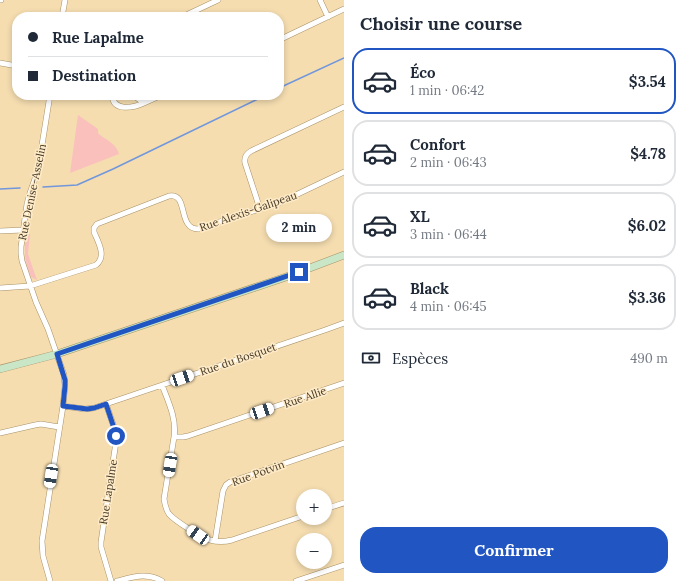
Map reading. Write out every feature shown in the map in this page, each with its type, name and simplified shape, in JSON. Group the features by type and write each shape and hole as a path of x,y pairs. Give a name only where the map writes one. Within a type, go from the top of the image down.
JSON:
{"street":[{"path":"63,12 65,0"},
{"path":"193,12 218,0"},
{"path":"320,0 328,17"},
{"path":"284,38 344,9"},
{"path":"0,63 12,65"},
{"name":"Rue Denise-Asselin","path":"49,100 38,170 29,198 23,230 21,257 30,286 50,335 65,380 63,406 42,541 43,556 50,581"},
{"path":"113,100 118,106 131,107 151,100"},
{"path":"140,100 144,103"},
{"path":"260,208 245,163 247,154 344,107"},
{"name":"Rue Alexis-Galipeau","path":"30,286 97,264 101,260 102,255 94,232 97,224 169,196 175,196 178,198 190,227 199,229 281,202 344,172"},
{"path":"0,231 23,230"},
{"path":"0,369 57,354 286,277 344,255"},
{"path":"0,288 30,286"},
{"name":"Rue du Bosquet","path":"63,406 87,409 94,408 344,323"},
{"name":"Rue Allie","path":"174,437 188,436 344,383"},
{"path":"162,385 175,423 165,496 166,507 169,514 174,519 201,537 224,542 296,518"},
{"name":"Rue Lapalme","path":"106,404 115,430 116,442 101,542 111,581"},
{"path":"0,433 41,424 59,427"},
{"name":"Rue Potvin","path":"215,541 222,494 228,484 235,480 344,443"},
{"path":"332,507 344,503"},
{"path":"296,581 344,565"},
{"path":"117,581 144,575 154,577 162,581"}],"shaded area":[{"path":"78,115 98,129 98,133 114,145 119,154 70,173"},
{"path":"26,234 30,234 28,254 37,280 31,277 27,266 25,251"}],"waterway":[{"path":"284,86 344,58"},
{"path":"43,187 77,185 256,100"},
{"path":"0,189 20,188"}],"route":[{"path":"116,436 106,404 87,409 63,406 65,380 57,354 299,272"}]}
